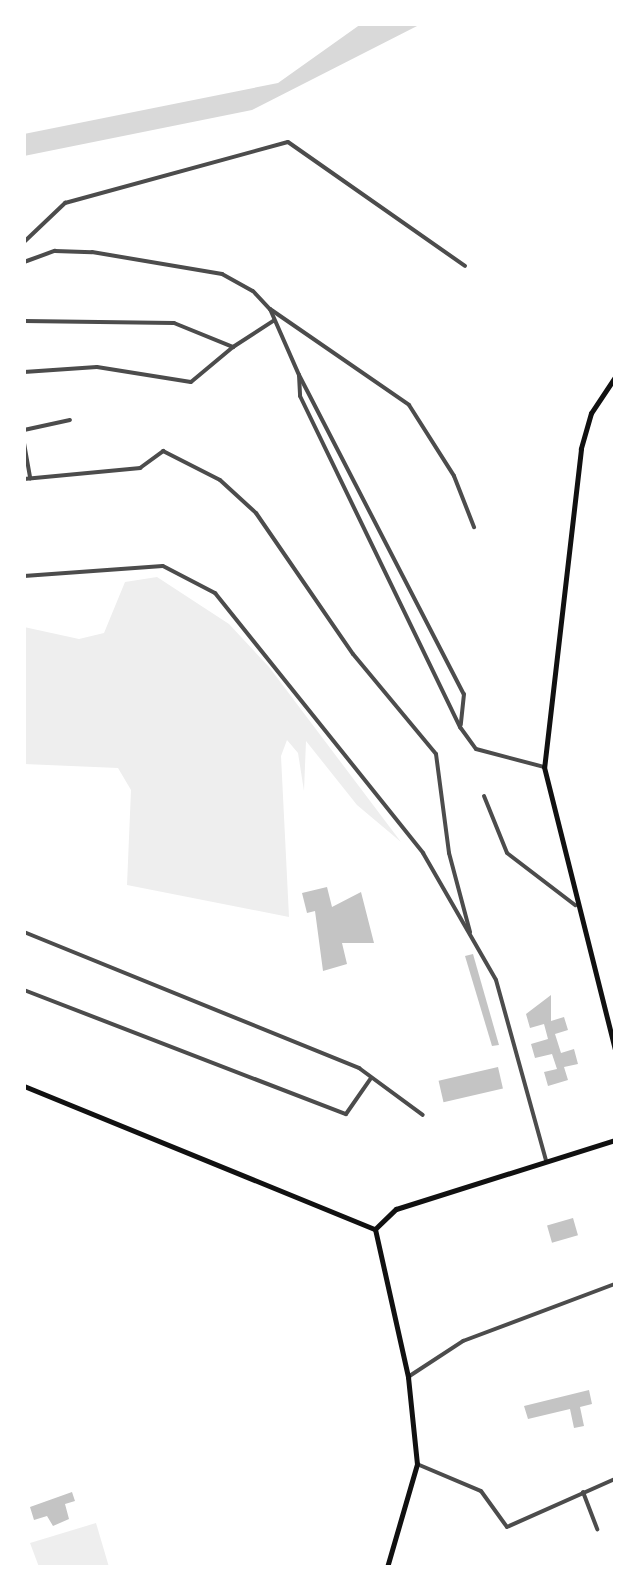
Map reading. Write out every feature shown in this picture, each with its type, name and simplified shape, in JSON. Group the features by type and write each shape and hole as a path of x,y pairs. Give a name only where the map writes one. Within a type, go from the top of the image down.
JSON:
{"main road":[{"path":"615,377 591,413 581,449 544,767 575,905 615,1050"},
{"path":"24,1086 375,1229"},
{"path":"375,1229 396,1209 615,1140"},
{"path":"375,1229 408,1377 417,1464 387,1567"}],"street":[{"path":"24,242 65,203 288,142 465,266"},
{"path":"24,262 55,251 92,252 222,274 409,405 454,476 474,527"},
{"path":"270,309 299,375 464,694 460,727"},
{"path":"24,321 160,321 233,347"},
{"path":"24,372 97,367 191,382 233,347 273,321"},
{"path":"299,375 300,396 460,727 476,749 544,767"},
{"path":"24,430 70,420"},
{"path":"24,443 27,479 140,468 163,451 220,480 256,513 353,654 414,720 436,754 449,853 473,944"},
{"path":"24,576 163,566 215,593 423,853 496,980 546,1160"},
{"path":"484,796 507,853 575,905"},
{"path":"24,932 371,1078 423,1115"},
{"path":"24,990 346,1114 371,1078"},
{"path":"408,1377 463,1341 615,1284"},
{"path":"417,1464 481,1491 507,1527 615,1479"},
{"path":"583,1492 597,1529"}],"shaded area":[{"path":"361,24 421,24 252,110 24,156 24,134 278,83"},
{"path":"157,577 229,624 269,667 401,842 357,805 306,741 304,791 298,753 287,740 281,756 289,917 127,885 131,790 118,768 24,764 24,627 79,639 104,633 125,582"},
{"path":"96,1523 109,1567 39,1567 30,1543"}],"building":[{"path":"327,887 332,907 361,892 374,943 342,943 347,964 323,971 315,911 307,913 302,893"},
{"path":"473,954 499,1045 492,1046 465,956"},
{"path":"551,995 551,1021 564,1017 568,1030 555,1034 561,1053 574,1049 578,1064 564,1067 568,1080 548,1086 544,1072 557,1069 552,1054 535,1058 531,1044 548,1039 544,1024 530,1028 526,1014"},
{"path":"498,1067 503,1088 444,1102 439,1081"},
{"path":"573,1218 578,1235 552,1243 547,1225"},
{"path":"589,1390 592,1404 580,1407 584,1426 574,1428 570,1409 528,1419 524,1406"},
{"path":"72,1492 75,1501 65,1504 69,1519 53,1526 47,1516 34,1520 30,1507"}]}
